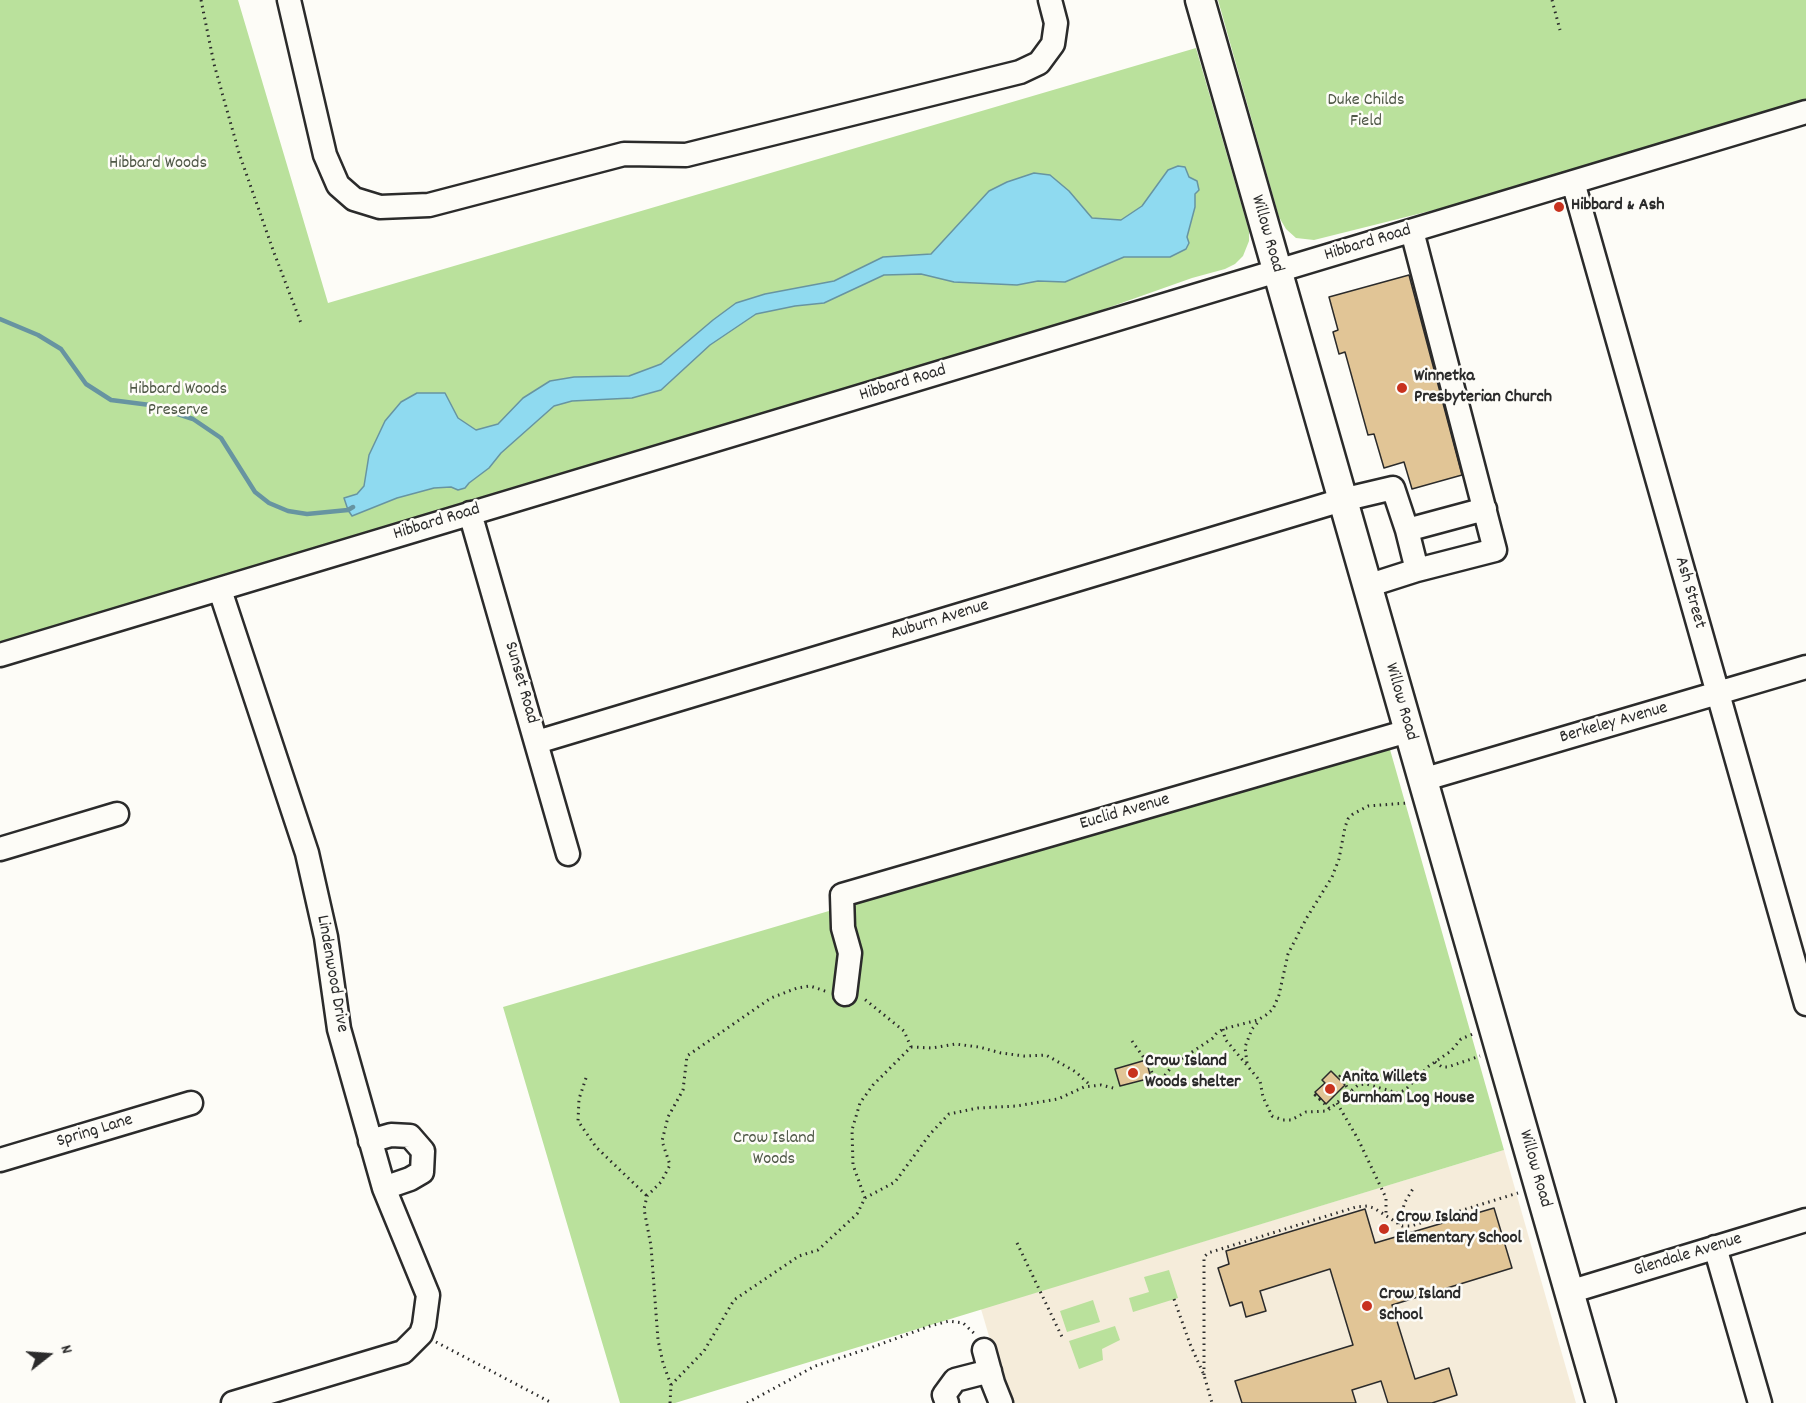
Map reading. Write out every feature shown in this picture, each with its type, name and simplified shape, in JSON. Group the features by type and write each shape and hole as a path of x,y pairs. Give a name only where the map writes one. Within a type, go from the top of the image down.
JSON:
{"main road":[{"name":"Willow Road","path":"1200,0 1408,731 1415,791 1601,1403"}],"street":[{"path":"289,0 325,155 338,185 354,200 380,207 429,205 624,154 686,155 1020,72 1039,63 1053,44 1056,24 1050,0"},
{"name":"Hibbard Road","path":"0,655 1806,112"},
{"name":"Ash Street","path":"1573,182 1806,1004"},
{"path":"1367,586 1417,570 1495,550 1412,231"},
{"name":"Auburn Avenue","path":"537,742 1342,500 1392,488 1407,530"},
{"path":"1417,570 1407,530 1485,509"},
{"name":"Sunset Road","path":"470,513 568,854"},
{"name":"Lindenwood Drive","path":"220,590 307,853 326,938 339,1029 370,1141 384,1188 428,1294 421,1334"},
{"name":"Berkeley Avenue","path":"1415,791 1806,667"},
{"name":"Euclid Avenue","path":"845,994 850,953 843,928 842,895 1408,731"},
{"path":"0,849 117,814"},
{"name":"Spring Lane","path":"0,1160 191,1103"},
{"path":"370,1141 391,1134 410,1136 423,1150 422,1172 384,1188"},
{"name":"Glendale Avenue","path":"1569,1292 1806,1220"},
{"path":"1715,1247 1760,1403"},
{"path":"233,1403 403,1352 421,1334"},
{"path":"947,1403 944,1395 955,1380 987,1360 1001,1403"}],"path":[{"path":"201,0 214,64 239,153 301,323"},
{"path":"1552,0 1560,30"},
{"path":"1248,1064 1245,1047 1252,1029 1273,1009 1279,995 1288,954 1305,919 1332,877 1339,859 1345,827 1353,814 1368,806 1415,791"},
{"path":"670,1403 670,1384 658,1340 651,1246 644,1209 646,1196 661,1182 670,1165 662,1141 668,1117 683,1090 687,1056 771,998 797,988 810,986 836,994 857,994 904,1031 911,1047"},
{"path":"1161,1080 1174,1064 1223,1029 1263,1017"},
{"path":"1223,1029 1225,1039 1260,1081 1263,1097 1272,1116 1283,1120 1291,1120 1306,1112 1316,1110 1323,1112 1330,1109 1358,1085 1366,1084 1398,1093 1411,1086 1435,1062 1451,1051 1461,1039 1473,1034"},
{"path":"1132,1041 1149,1065 1154,1078"},
{"path":"866,1198 853,1165 852,1130 860,1103 873,1085 911,1047 932,1048 955,1044 1024,1056 1046,1055 1076,1072 1091,1086"},
{"path":"1435,1062 1442,1067 1448,1067 1480,1056"},
{"path":"1350,1092 1340,1076 1348,1069 1353,1075"},
{"path":"586,1078 579,1099 578,1121 596,1147 646,1196"},
{"path":"670,1384 704,1352 735,1300 799,1256 818,1250 857,1214 866,1198 895,1182 930,1134 949,1114 978,1108 1017,1106 1058,1099 1084,1087 1101,1085 1118,1089"},
{"path":"1320,1099 1312,1093 1330,1109"},
{"path":"1337,1103 1386,1198 1386,1216"},
{"path":"1398,1224 1405,1202 1414,1187"},
{"path":"1204,1375 1204,1257 1208,1253 1356,1207 1374,1208 1402,1226 1411,1226 1520,1193"},
{"path":"1017,1243 1063,1339"},
{"path":"1174,1299 1204,1375 1212,1403"},
{"path":"747,1403 815,1366 949,1321 963,1323 976,1335 987,1360"},
{"path":"421,1334 552,1403"}],"shaded area":[{"name":"Crow Island Elementary School","path":"1504,1150 1576,1403 1011,1403 981,1309"}],"green space":[{"name":"Hibbard Woods","path":"0,0 238,0 328,303 1196,48 1249,231 1249,241 1243,256 1235,264 1225,269 1192,278 1082,317 0,642"},
{"name":"Duke Childs Field","path":"1218,0 1806,0 1806,100 1454,205 1314,240 1296,238 1286,229 1279,217"},
{"name":"Crow Island Woods","path":"1389,746 1504,1150 675,1403 620,1403 503,1007"},
{"path":"1169,1270 1178,1298 1133,1312 1129,1298 1149,1292 1144,1277"},
{"path":"1093,1300 1100,1322 1067,1332 1060,1311"},
{"path":"1115,1326 1120,1340 1102,1349 1103,1360 1079,1369 1069,1341"}],"water":[{"path":"1178,166 1185,167 1189,177 1197,181 1199,190 1195,194 1195,207 1187,237 1189,243 1186,249 1170,257 1124,257 1065,282 1038,281 1017,285 954,282 921,274 884,275 824,303 756,314 710,345 661,390 632,398 572,401 554,406 465,488 458,490 451,487 434,488 397,498 352,516 348,510 344,498 357,494 364,486 369,455 385,421 401,402 417,393 445,393 458,418 476,430 498,424 523,398 550,381 574,377 629,376 661,364 736,303 765,294 834,281 883,257 931,254 989,191 1007,182 1034,173 1050,175 1069,191 1092,218 1121,220 1142,206 1168,170"}],"building":[{"name":"Winnetka Presbyterian Church","path":"1409,275 1462,475 1412,489 1404,462 1384,468 1374,434 1368,435 1345,352 1339,354 1333,332 1338,330 1329,297"},
{"name":"Crow Island Woods shelter","path":"1146,1060 1151,1078 1120,1086 1115,1069"},
{"name":"Anita Willets Burnham Log House","path":"1331,1071 1345,1085 1326,1104 1315,1092 1325,1083 1322,1080"},
{"name":"Crow Island School","path":"1494,1208 1512,1268 1392,1305 1415,1379 1449,1368 1457,1395 1432,1403 1388,1403 1381,1381 1352,1390 1356,1403 1242,1403 1235,1381 1353,1345 1330,1269 1260,1291 1266,1311 1246,1317 1242,1302 1230,1306 1218,1268 1229,1264 1226,1251 1365,1209 1375,1243"}],"waterway":[{"path":"0,319 38,335 61,349 86,384 111,400 150,405 193,419 221,438 255,492 269,503 288,511 307,514 348,510 353,507"}],"place":[{"name":"Hibbard & Ash","path":"1559,207"},
{"name":"Winnetka Presbyterian Church","path":"1402,388"},
{"name":"Crow Island Woods shelter","path":"1133,1073"},
{"name":"Anita Willets Burnham Log House","path":"1330,1089"},
{"name":"Crow Island Elementary School","path":"1384,1229"},
{"name":"Crow Island School","path":"1367,1306"}],"park label":[{"name":"Hibbard Woods Preserve","path":"178,401"}]}
